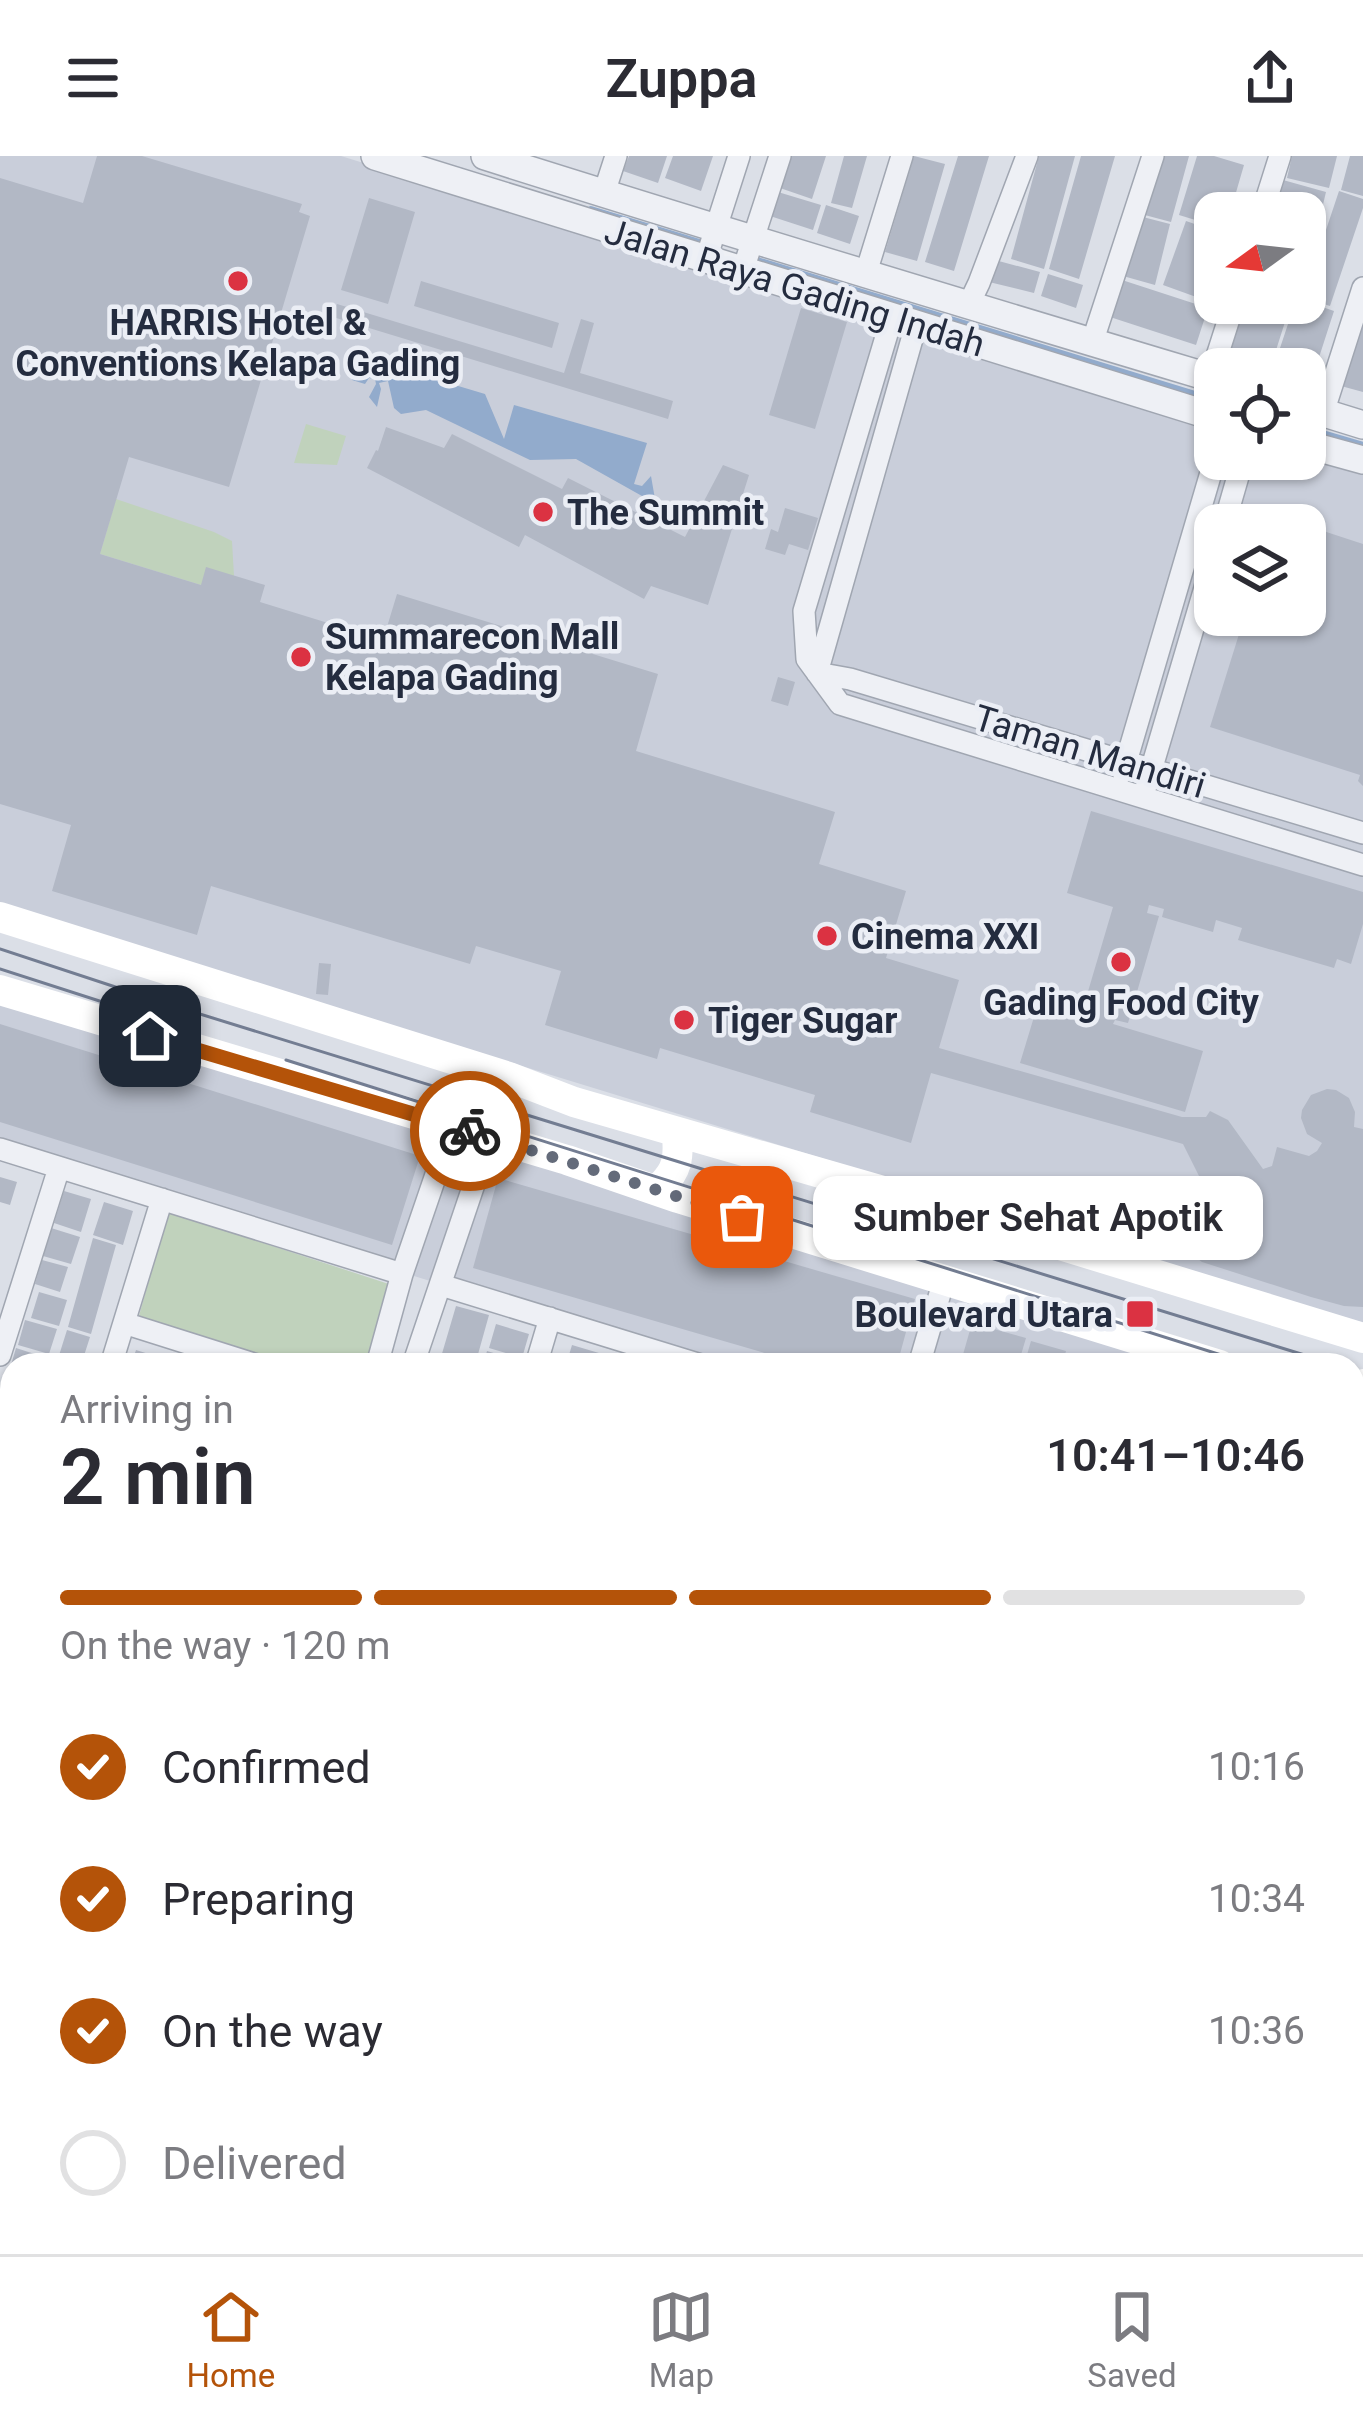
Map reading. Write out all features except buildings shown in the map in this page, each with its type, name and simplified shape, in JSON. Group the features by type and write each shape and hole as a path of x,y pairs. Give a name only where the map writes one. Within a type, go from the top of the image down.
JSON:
{"main road":[{"path":"0,917 509,1076 574,1102 1362,1339"},
{"path":"0,990 670,1191 1181,1353"},
{"path":"670,1191 679,1152 688,1137"}],"street":[{"name":"Jalan Raya Gading Indah","path":"375,156 706,259 748,255 865,276 1194,374"},
{"path":"604,193 616,156"},
{"path":"706,259 739,156"},
{"path":"748,255 780,156"},
{"path":"865,276 902,156"},
{"path":"968,306 1028,156"},
{"path":"1092,344 1153,156"},
{"path":"1269,192 1280,156"},
{"name":"Jalan Raya Gading Indah","path":"495,158 716,226 748,255 904,321 1194,411"},
{"path":"1326,380 1363,288"},
{"path":"812,666 804,611 834,509 904,321"},
{"path":"812,666 860,517 904,321"},
{"path":"1326,414 1363,425"},
{"path":"1326,450 1363,460"},
{"path":"1118,790 1209,480"},
{"path":"834,509 860,517"},
{"path":"827,535 853,542"},
{"path":"1144,797 1194,626"},
{"path":"1163,636 1189,643"},
{"name":"Taman Mandiri","path":"812,666 840,704 1363,865"},
{"name":"Taman Mandiri","path":"812,666 1363,833"},
{"path":"380,1353 453,1125"},
{"path":"417,1353 490,1137"},
{"path":"0,1149 402,1274"},
{"path":"1,1353 59,1168"},
{"path":"115,1353 162,1199"},
{"path":"422,1219 459,1230"},
{"path":"923,1353 944,1280"},
{"path":"441,1285 644,1353"},
{"path":"540,1353 550,1318"},
{"path":"124,1323 218,1353"}],"shaded area":[{"path":"0,156 341,156 1194,421 1194,480 1326,480 1326,458 1363,468 1363,1324 0,906"},
{"path":"0,1000 1163,1353 665,1353 0,1149"}],"green space":[{"path":"306,424 346,436 337,465 294,463"},
{"path":"116,499 232,541 234,576 201,585 100,554"},
{"path":"168,1212 395,1286 376,1353 229,1353 137,1323"}],"water":[{"path":"358,359 376,365 378,374 388,365 485,394 504,439 514,405 647,443 634,484 642,486 651,476 655,499 576,459 530,460 426,410 401,414 394,408 388,381 379,383 377,407 369,397 375,379 365,384 352,380"}],"waterway":[{"path":"591,209 703,243"},
{"path":"754,259 1194,394"},
{"path":"1326,434 1363,445"}],"tram line":[{"path":"0,949 1298,1353"},
{"path":"0,969 143,1015"},
{"path":"286,1060 1215,1353"}],"way so far":[{"path":"470,1131 742,1217"}],"place":[{"name":"HARRIS Hotel & Conventions Kelapa Gading","path":"238,281"},
{"name":"The Summit","path":"543,512"},
{"name":"Summarecon Mall Kelapa Gading","path":"301,657"},
{"name":"Cinema XXI","path":"827,936"},
{"name":"Gading Food City","path":"1121,962"},
{"name":"Tiger Sugar","path":"684,1020"},
{"name":"Sumber Sehat Apotik","path":"742,1217"},
{"name":"Boulevard Utara","path":"1140,1314"}],"route":[{"path":"150,1036 470,1131"}]}
